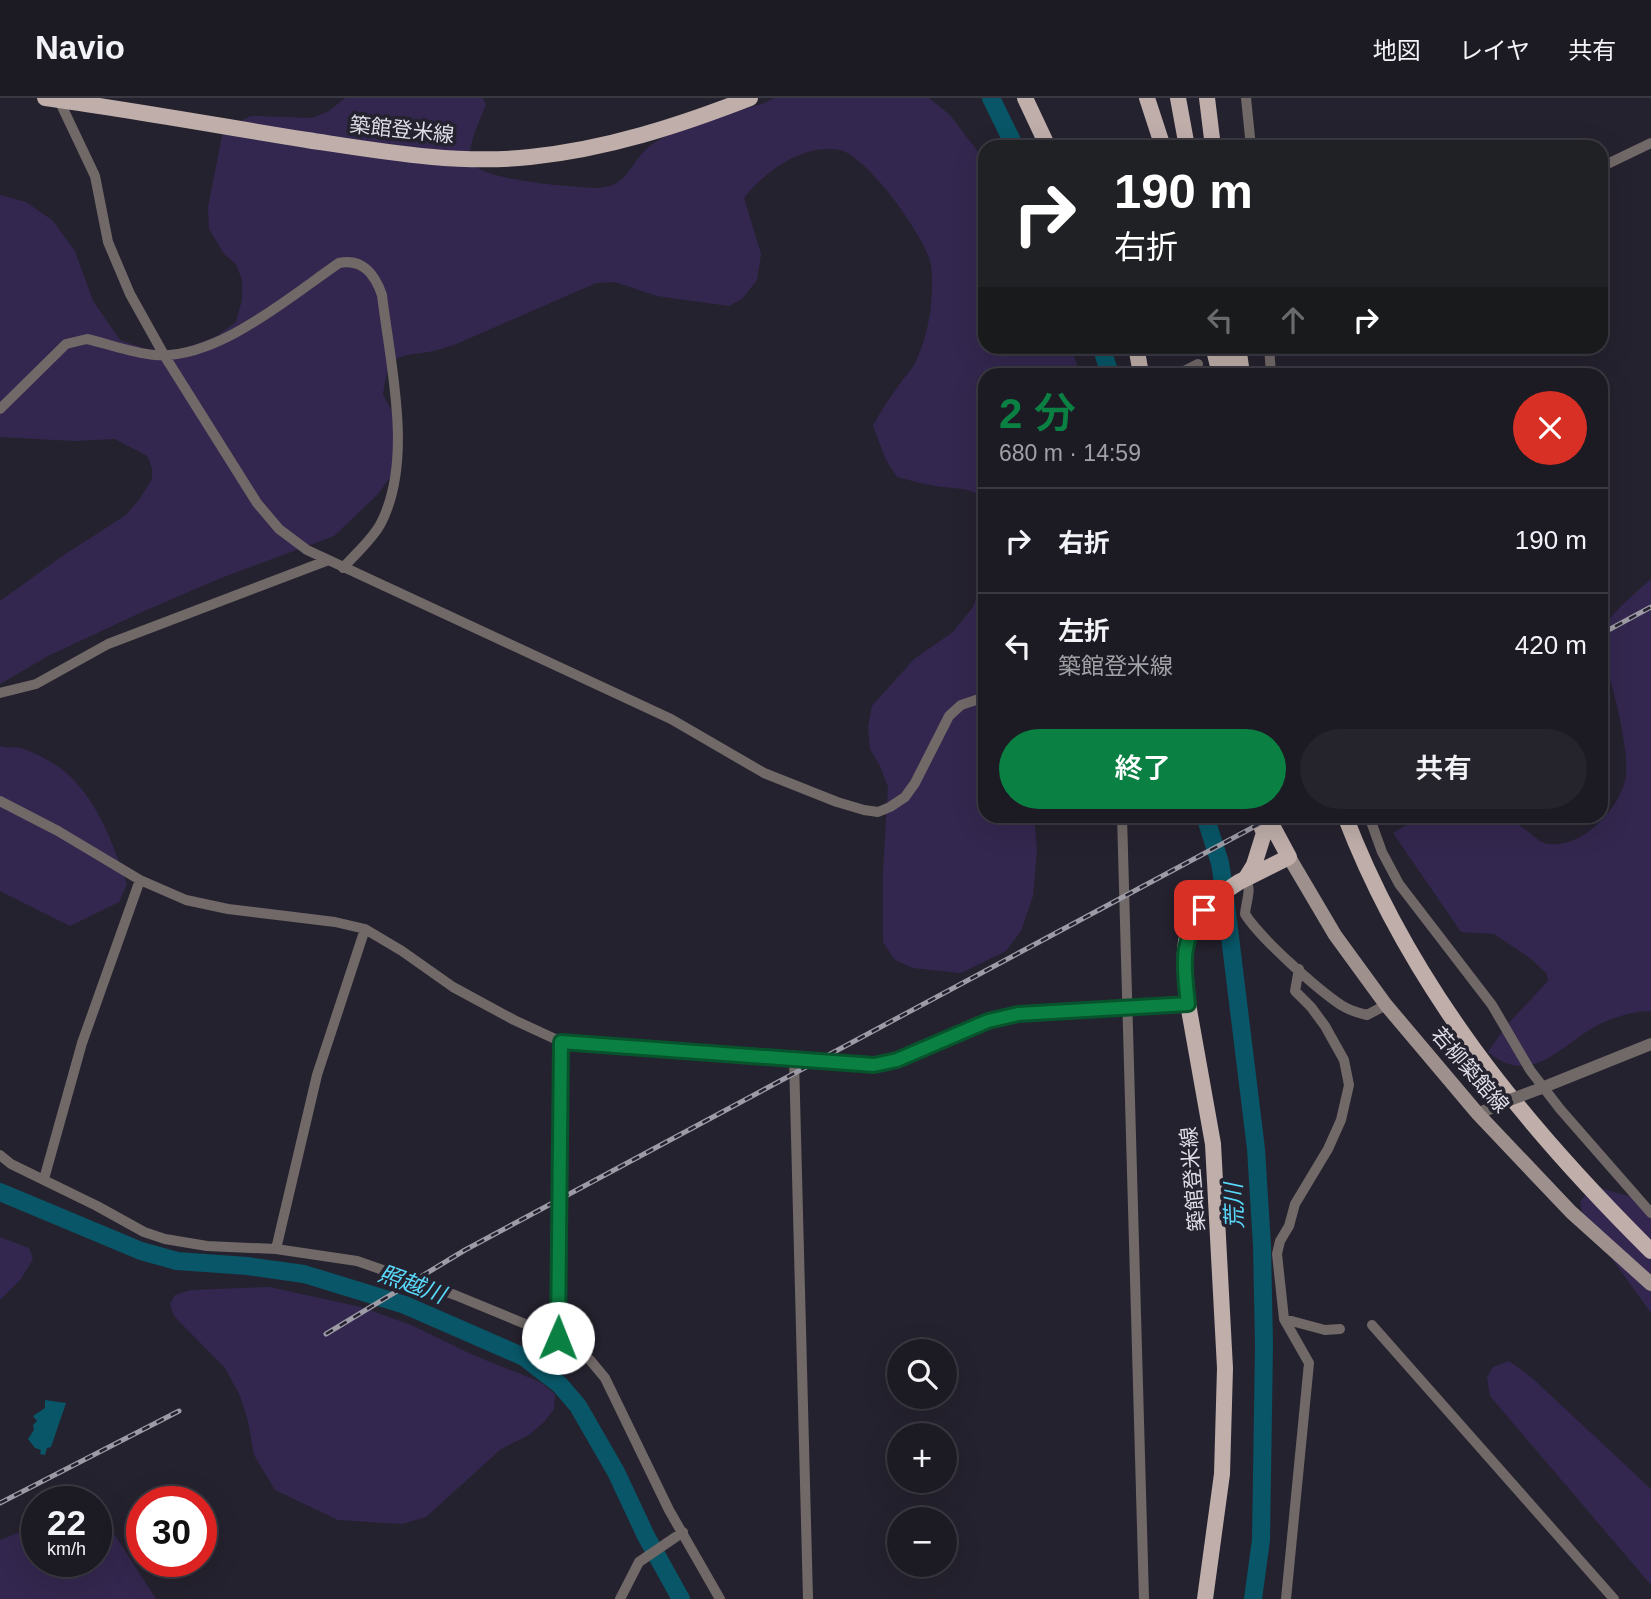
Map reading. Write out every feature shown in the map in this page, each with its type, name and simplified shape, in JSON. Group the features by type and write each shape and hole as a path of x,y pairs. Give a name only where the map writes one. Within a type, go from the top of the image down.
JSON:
{"main road":[{"name":"築館登米線","path":"54,99 365,149 475,158 527,158 636,138 687,123 750,98"},
{"path":"1025,98 1045,140"},
{"path":"1147,98 1161,140"},
{"path":"1178,98 1186,140"},
{"path":"1207,98 1212,140"},
{"path":"1242,880 1254,865 1264,833 1259,823"},
{"path":"1271,823 1289,857"},
{"path":"1348,823 1384,902 1412,954 1474,1049 1536,1130 1651,1251"},
{"name":"築館登米線","path":"1205,1599 1222,1474 1225,1368 1213,1144 1188,1004 1184,962 1186,941 1193,924 1221,894 1242,880 1289,857"},
{"name":"若柳築館線","path":"1289,857 1335,935 1386,1005 1478,1114 1571,1212 1651,1284"}],"street":[{"path":"1246,98 1250,140"},
{"path":"54,99 95,176 108,242 118,270 164,355 257,503 293,541 326,561 671,719 764,773 864,810 878,811 905,797 915,783 949,716 961,705 978,699"},
{"path":"1608,164 1651,143"},
{"path":"0,409 66,344 87,339 164,355 200,349 229,338 339,263 350,261 362,265 376,279 382,295 398,427 398,465 387,510 380,526 343,568"},
{"path":"1190,368 1198,364"},
{"path":"0,693 36,684 108,644 326,561"},
{"path":"0,801 58,831 140,880 186,900 228,909 335,922 365,929 453,987 561,1042 874,1065 897,1060 988,1021 1018,1014 1188,1004"},
{"path":"1122,823 1144,1599"},
{"path":"1372,823 1382,852 1399,884 1492,1005 1541,1088 1651,1213"},
{"path":"44,1180 82,1043 140,880"},
{"path":"1242,880 1249,884 1245,914 1260,933 1299,969 1343,1006 1360,1014 1367,1015 1386,1005"},
{"path":"276,1249 317,1075 365,929"},
{"path":"1286,1599 1309,1363 1284,1319 1277,1254 1296,1203 1328,1149 1349,1085 1343,1060 1325,1026 1295,991 1299,969"},
{"path":"558,1338 561,1042"},
{"path":"1478,1114 1651,1044"},
{"path":"794,1059 808,1599"},
{"path":"0,1155 10,1164 144,1232 164,1239 207,1246 276,1249 357,1261 463,1298 580,1350 606,1378 669,1510 720,1599"},
{"path":"1284,1319 1325,1330 1340,1329"},
{"path":"1372,1325 1614,1599"},
{"path":"620,1599 639,1562 683,1532"}],"shaded area":[{"path":"345,98 483,98 486,105 470,150 471,162 479,169 530,182 597,188 608,187 622,179 650,146 674,132 774,98 929,98 950,115 978,152 978,354 1073,354 1078,368 978,368 978,494 897,477 886,460 873,426 914,365 921,348 931,307 931,265 927,252 907,218 865,167 840,150 826,149 799,155 774,169 744,198 761,254 757,280 742,299 729,306 657,296 615,282 596,283 454,345 399,358 390,366 383,395 399,423 403,451 378,494 334,536 221,578 142,612 48,656 0,684 0,601 126,515 152,479 152,468 147,456 115,439 74,441 0,437 0,195 26,202 52,220 75,251 93,301 120,340 146,349 180,350 217,336 236,322 242,300 242,280 236,264 224,254 209,229 208,207 222,136 230,126 251,116 312,118 329,111"},
{"path":"1651,579 1651,1011 1631,1013 1604,1022 1545,1059 1532,1065 1518,1066 1504,1062 1488,1052 1507,1025 1548,981 1547,974 1530,958 1494,934 1461,932 1393,833 1410,823 1515,823 1543,843 1561,844 1574,840 1599,823 1608,823 1608,813 1623,788 1626,770 1622,731 1608,674 1608,622"},
{"path":"978,594 978,823 1035,823 1037,851 1033,896 1021,931 1006,951 961,973 913,968 895,960 883,942 883,871 888,787 870,749 868,727 872,706 914,659 953,632 973,607"},
{"path":"0,746 21,748 51,762 66,772 90,800 115,850 127,884 119,902 70,926 0,891"},
{"path":"1592,1186 1632,1197 1651,1216 1651,1313 1584,1220 1580,1202"},
{"path":"0,1237 29,1248 33,1259 21,1279 0,1300"},
{"path":"269,1287 361,1307 411,1325 473,1355 540,1382 555,1394 554,1409 529,1435 501,1449 426,1517 402,1524 338,1520 275,1490 254,1455 240,1396 225,1368 174,1316 170,1304 175,1295 191,1290"},
{"path":"1509,1361 1531,1377 1651,1489 1651,1585 1490,1396 1487,1377 1493,1367"},
{"path":"21,1531 21,1577 112,1577 112,1531 126,1552 126,1577 142,1577 156,1599 0,1599 0,1540"}],"water":[{"path":"45,1400 66,1403 51,1447 47,1448 45,1455 40,1454 41,1450 35,1448 28,1439 37,1421 33,1416 45,1408"}],"waterway":[{"name":"荒川","path":"991,98 1012,140"},
{"name":"荒川","path":"1104,354 1108,368"},
{"name":"荒川","path":"1207,823 1220,863 1224,888 1256,1149 1262,1246 1264,1345 1261,1540 1253,1599"},
{"name":"照越川","path":"0,1192 141,1251 177,1261 247,1266 304,1274 405,1305 524,1357 560,1385 578,1406 616,1472 646,1536 681,1599"}],"railway":[{"path":"1608,630 1651,607"},
{"path":"326,1334 465,1250 1261,823"},
{"path":"0,1503 179,1411"}],"route":[{"path":"558,1338 561,1042 874,1065 897,1060 988,1021 1018,1014 1188,1004 1184,962 1186,941 1193,924 1204,910"}]}
